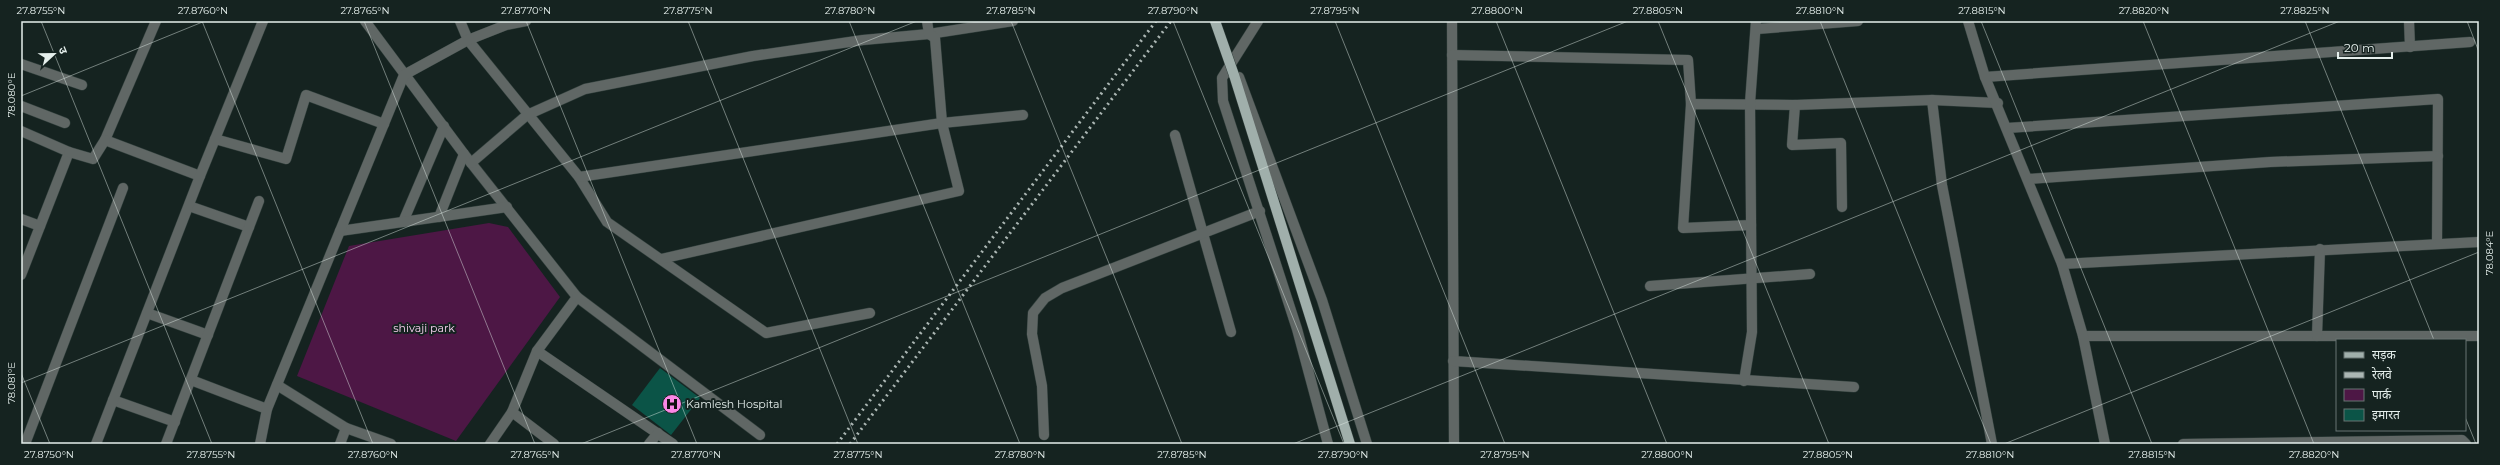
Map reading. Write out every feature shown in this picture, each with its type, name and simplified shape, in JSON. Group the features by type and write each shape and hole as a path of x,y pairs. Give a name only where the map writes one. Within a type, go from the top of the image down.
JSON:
{"main road":[{"path":"1215,21 1234,75 1350,444"}],"street":[{"path":"21,131 68,152 93,159 105,140 156,21"},
{"path":"96,444 200,176 263,21"},
{"path":"365,21 464,154 577,297 760,435"},
{"path":"460,21 468,40 527,115 579,177 607,222 766,333 870,313"},
{"path":"260,444 267,409 404,75 468,40 505,23 526,21"},
{"path":"661,259 959,191 942,123 935,38 929,34 927,21"},
{"path":"471,163 527,115 585,89 753,56 863,40 929,34 1013,21"},
{"path":"1258,21 1234,62 1222,78 1223,101 1260,211 1297,329 1328,444"},
{"path":"1452,21 1454,444"},
{"path":"1744,380 1752,332 1750,103 1756,25 1858,21"},
{"path":"1968,21 1985,77 1998,103 2062,264 2083,336 2105,444"},
{"path":"2409,21 2410,47"},
{"path":"1985,77 2470,42"},
{"path":"1452,55 1688,60 1691,104 1683,228 1751,224"},
{"path":"1234,62 1322,300 1367,444"},
{"path":"21,64 82,85"},
{"path":"215,139 286,159 306,95 384,124"},
{"path":"2007,128 2438,99 2437,242"},
{"path":"1691,104 1750,103 1795,105 1932,100 1998,103"},
{"path":"1932,100 1942,185 1992,444"},
{"path":"1795,105 1792,145 1841,143 1842,207"},
{"path":"21,106 65,123"},
{"path":"579,177 942,123 1023,115"},
{"path":"403,222 444,126"},
{"path":"1175,135 1204,231 1231,332"},
{"path":"105,140 200,176"},
{"path":"21,275 68,152"},
{"path":"439,217 464,154"},
{"path":"2028,179 2270,162 2438,156"},
{"path":"27,442 123,188"},
{"path":"166,444 258,201"},
{"path":"189,206 249,227"},
{"path":"340,231 507,207"},
{"path":"1044,435 1042,386 1032,334 1033,313 1045,298 1062,288 1204,231 1260,211"},
{"path":"21,219 40,226"},
{"path":"2062,264 2437,242 2479,242"},
{"path":"2317,336 2320,249"},
{"path":"1650,286 1810,274"},
{"path":"490,444 512,412 537,351 577,297"},
{"path":"147,313 208,335"},
{"path":"2083,336 2479,336"},
{"path":"537,351 673,444"},
{"path":"1453,361 1854,387"},
{"path":"190,380 267,409"},
{"path":"277,385 346,428 391,444"},
{"path":"113,400 175,422"},
{"path":"512,412 554,444"},
{"path":"340,444 346,428"},
{"path":"649,444 658,433"},
{"path":"2183,444 2462,440 2466,444"}],"green space":[{"name":"shivaji park","path":"489,223 508,227 560,297 456,441 297,376 349,246"}],"building":[{"path":"660,368 700,398 671,435 632,405"}],"railway":[{"path":"837,444 1156,21"},
{"path":"850,444 1171,21"}],"place":[{"name":"Kamlesh Hospital","path":"672,404"}]}
